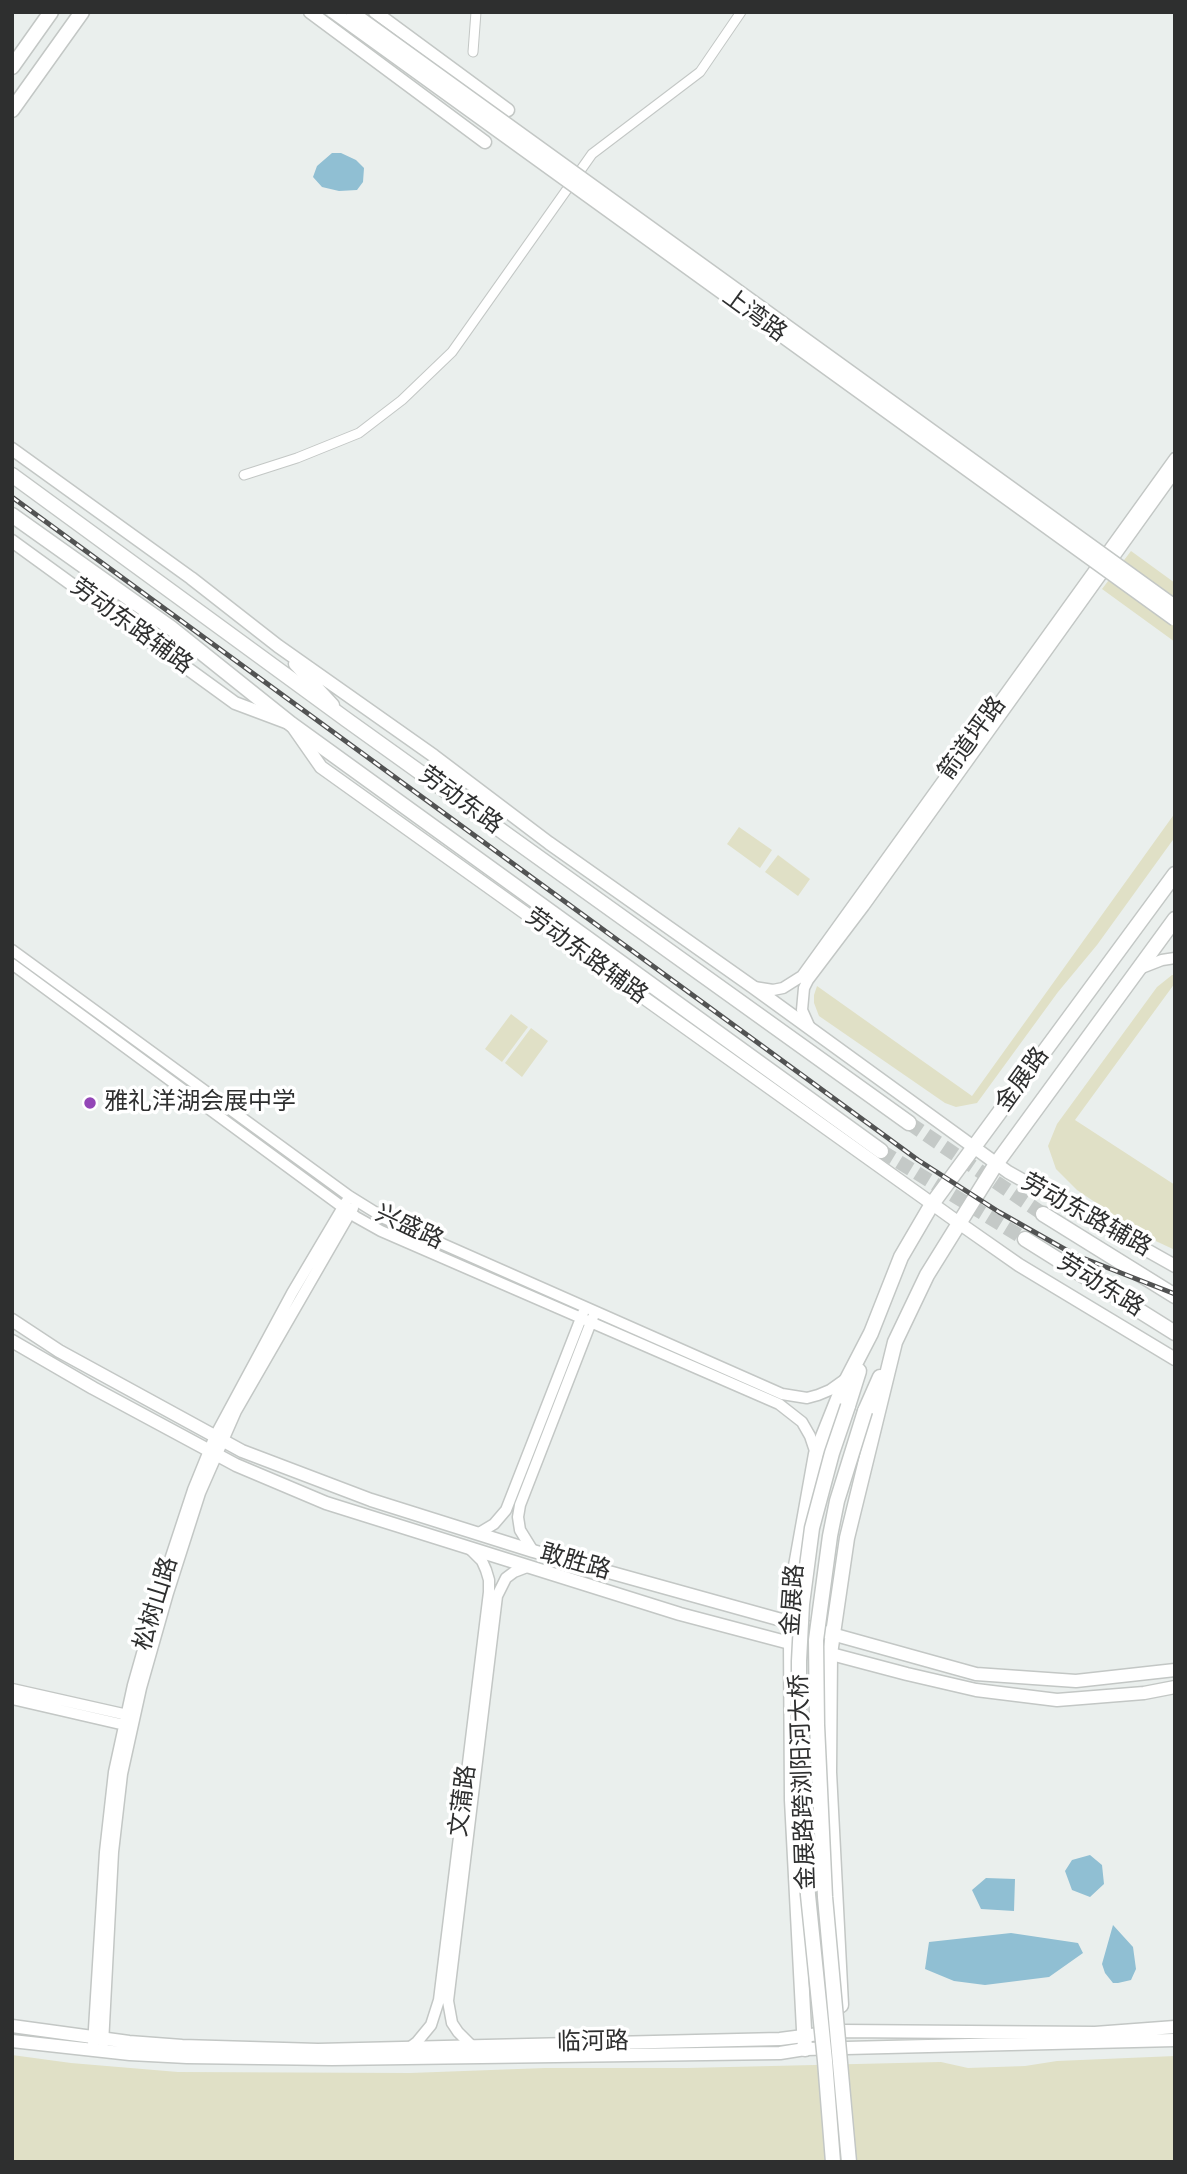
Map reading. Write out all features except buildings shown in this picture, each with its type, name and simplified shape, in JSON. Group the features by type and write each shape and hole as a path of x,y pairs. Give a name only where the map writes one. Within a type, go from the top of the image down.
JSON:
{"main road":[{"path":"12,67 51,12"},
{"path":"12,110 82,12"},
{"path":"310,12 485,142"},
{"name":"上湾路","path":"333,12 1175,620"},
{"name":"上湾路","path":"352,12 1175,606"},
{"path":"375,12 508,110"},
{"name":"劳动东路辅路","path":"12,449 191,578 278,646 434,756 549,844 753,987 996,1164 1175,1266"},
{"name":"劳动东路","path":"12,475 347,720 909,1124"},
{"name":"劳动东路","path":"12,515 171,628 290,724 881,1151"},
{"name":"劳动东路辅路","path":"12,541 235,703 290,724 321,767 959,1223 1019,1265 1175,1359"},
{"path":"278,646 347,720"},
{"name":"金展路","path":"848,1406 871,1333 901,1257 932,1204 1175,874"},
{"name":"金展路","path":"865,1411 927,1275 996,1164 1175,919"},
{"name":"劳动东路","path":"1043,1214 1175,1296"},
{"name":"劳动东路","path":"1026,1239 1175,1333"},
{"name":"敢胜路","path":"12,1320 59,1351 242,1451 306,1477 533,1552 976,1674 1076,1681 1175,1670"},
{"name":"金展路","path":"805,2042 792,1800 791,1642 794,1577 816,1454 871,1333"},
{"name":"敢胜路","path":"12,1341 236,1465 326,1503 680,1615 976,1690 1057,1700 1144,1693 1175,1687"},
{"name":"金展路","path":"845,2049 830,1772 830,1654 847,1538 895,1342"},
{"name":"金展路跨浏阳河大桥","path":"833,2162 808,1895 799,1724 799,1661 802,1604 812,1528 848,1406"},
{"name":"金展路跨浏阳河大桥","path":"849,2162 825,1897 816,1653 819,1611 837,1501 865,1411"},
{"name":"临河路","path":"12,2026 98,2044 187,2057 332,2059 780,2053 842,2031 1095,2033 1175,2028"},
{"name":"临河路","path":"12,2040 318,2050 780,2039 845,2049 1175,2040"}],"street":[{"path":"472,52 476,12"},
{"path":"244,475 297,458 359,433 402,400 452,352 592,154 700,72 741,12"},
{"name":"箭道坪路","path":"753,987 773,990 783,988 802,975 1175,458"},
{"name":"箭道坪路","path":"810,1028 802,1010 804,988 808,980 1175,472"},
{"name":"兴盛路","path":"12,950 352,1199 386,1219 779,1404 802,1422 816,1454"},
{"path":"1139,969 1175,958"},
{"name":"兴盛路","path":"12,964 346,1210 381,1231 782,1394 807,1398 818,1395 839,1385 851,1373"},
{"name":"松树山路","path":"98,2044 113,1853 129,1721 160,1590 193,1490 219,1438 352,1199"},
{"path":"479,1533 494,1524 506,1510 588,1315"},
{"path":"533,1552 520,1530 520,1505 588,1315"},
{"name":"文蒲路","path":"408,2048 418,2042 430,2025 439,2000 489,1592 486,1570 482,1561 471,1550"},
{"name":"文蒲路","path":"473,2047 452,2023 448,2001 497,1596 506,1578 527,1567"},
{"path":"12,1689 129,1721"},
{"path":"12,1699 129,1721"}],"green space":[{"path":"1131,551 1175,583 1175,642 1102,589"},
{"path":"1175,813 1175,837 977,1103 956,1107 945,1103 819,1016 814,1003 817,986 972,1096"},
{"path":"739,827 772,850 760,868 727,844"},
{"path":"778,855 810,879 798,896 765,872"},
{"path":"1175,975 1175,983 1075,1120 1175,1185 1175,1250 1145,1236 1077,1190 1056,1169 1048,1146 1057,1124 1157,987"},
{"path":"511,1014 528,1027 502,1062 485,1049"},
{"path":"531,1028 548,1041 522,1077 505,1063"},
{"path":"12,2055 178,2072 410,2073 545,2068 687,2068 941,2062 968,2068 1175,2056 1175,2162 12,2162"}],"water":[{"path":"332,153 341,153 356,160 364,168 363,182 357,190 339,191 322,187 313,177 317,166"},
{"path":"1090,1855 1102,1865 1104,1884 1090,1897 1072,1890 1065,1871 1072,1860"},
{"path":"986,1878 1015,1879 1014,1911 981,1909 972,1890"},
{"path":"1113,1925 1133,1947 1136,1969 1131,1980 1118,1983 1113,1983 1102,1964"},
{"path":"1011,1933 1078,1943 1083,1953 1049,1977 985,1985 954,1981 925,1969 929,1942"}],"tunnel":[{"path":"909,1123 1043,1214"},
{"path":"881,1151 1025,1239"}],"railway":[{"path":"12,497 918,1160 999,1212 1075,1255 1175,1294"}],"place":[{"name":"雅礼洋湖会展中学","path":"90,1103"}]}
